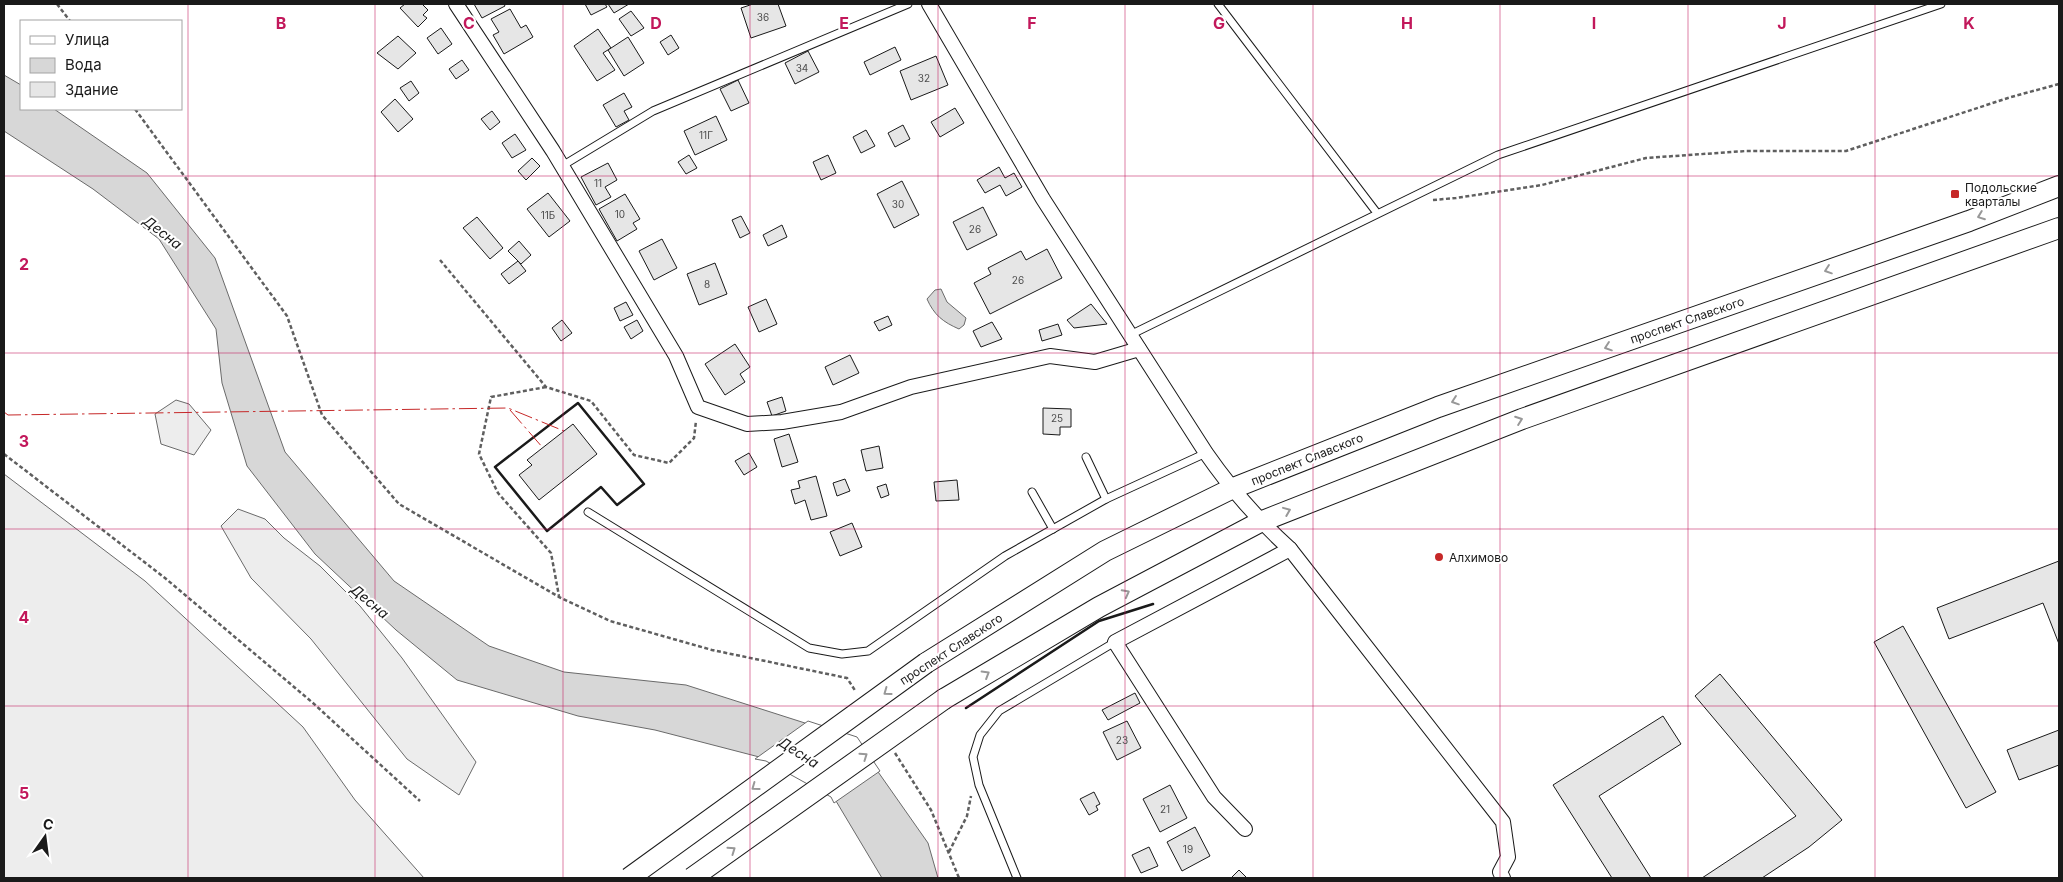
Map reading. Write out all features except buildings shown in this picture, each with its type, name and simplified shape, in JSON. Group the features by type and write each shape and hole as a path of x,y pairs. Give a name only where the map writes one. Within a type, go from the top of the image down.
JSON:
{"main road":[{"name":"проспект Славского","path":"629,878 926,663 1105,551 1231,488 1438,407 1969,221 2059,186"},
{"path":"692,878 944,699 1099,607 1260,522 1522,418 2059,228"}],"street":[{"path":"456,4 562,166 676,356 698,407 746,424 782,422 841,412 912,388 1050,356 1095,362 1139,348"},
{"path":"929,4 1043,199 1206,453 1231,488 1260,522 1290,549 1503,822 1508,857 1498,876"},
{"path":"1245,829 1214,797 1115,642 1290,549"}],"lane":[{"path":"562,166 654,110 908,4"},
{"path":"1218,4 1377,213"},
{"path":"1130,335 1498,155 1941,4"},
{"path":"588,512 809,648 842,654 868,651 1005,556 1106,498 1206,453"},
{"path":"1086,457 1106,498"},
{"path":"1032,492 1053,528"},
{"path":"1017,878 979,785 973,757 980,735 999,710 1115,642"}],"path":[{"path":"57,4 69,20"},
{"path":"1428,200 1456,198 1542,184 1646,158 1746,151 1846,151 2011,97 2059,84"},
{"path":"136,110 287,316 322,415 399,504 559,597 610,621 712,650 847,678 858,695"},
{"path":"440,260 546,387"},
{"path":"559,597 551,553 498,494 479,454 491,397 546,387 591,401 634,455 669,463 694,438 698,407"},
{"path":"4,454 172,585 313,703 420,800"},
{"path":"894,752 931,810 959,878"},
{"path":"948,852 967,816 976,770"}],"shaded area":[{"path":"176,400 189,404 211,430 194,455 161,444 155,414"},
{"path":"4,474 145,581 303,727 355,800 424,878 4,878"},
{"path":"238,509 265,519 284,538 320,566 360,606 402,658 476,762 459,795 407,759 311,639 251,578 221,526"}],"water":[{"name":"Десна","path":"4,75 20,84 20,110 55,110 147,173 215,258 285,452 394,581 489,646 564,672 686,685 855,739 928,843 938,878 882,878 833,796 767,759 655,730 578,716 457,680 396,630 315,554 247,466 222,383 216,329 159,239 93,189 4,131"},
{"path":"941,289 947,302 966,318 964,325 959,329 948,324 940,317 927,299 935,290"}],"pier":[{"path":"808,721 857,737 880,771 834,803 831,797 766,761 755,759"}],"wall":[{"path":"578,403 644,484 617,505 601,487 547,531 495,467 578,403"},
{"path":"966,708 1099,621 1153,604"}],"power":[{"path":"4,412 8,415 508,408 564,431"},
{"path":"510,410 543,448"}],"place":[{"name":"Подольские кварталы","path":"1955,194"},
{"name":"Алхимово","path":"1439,557"}]}
